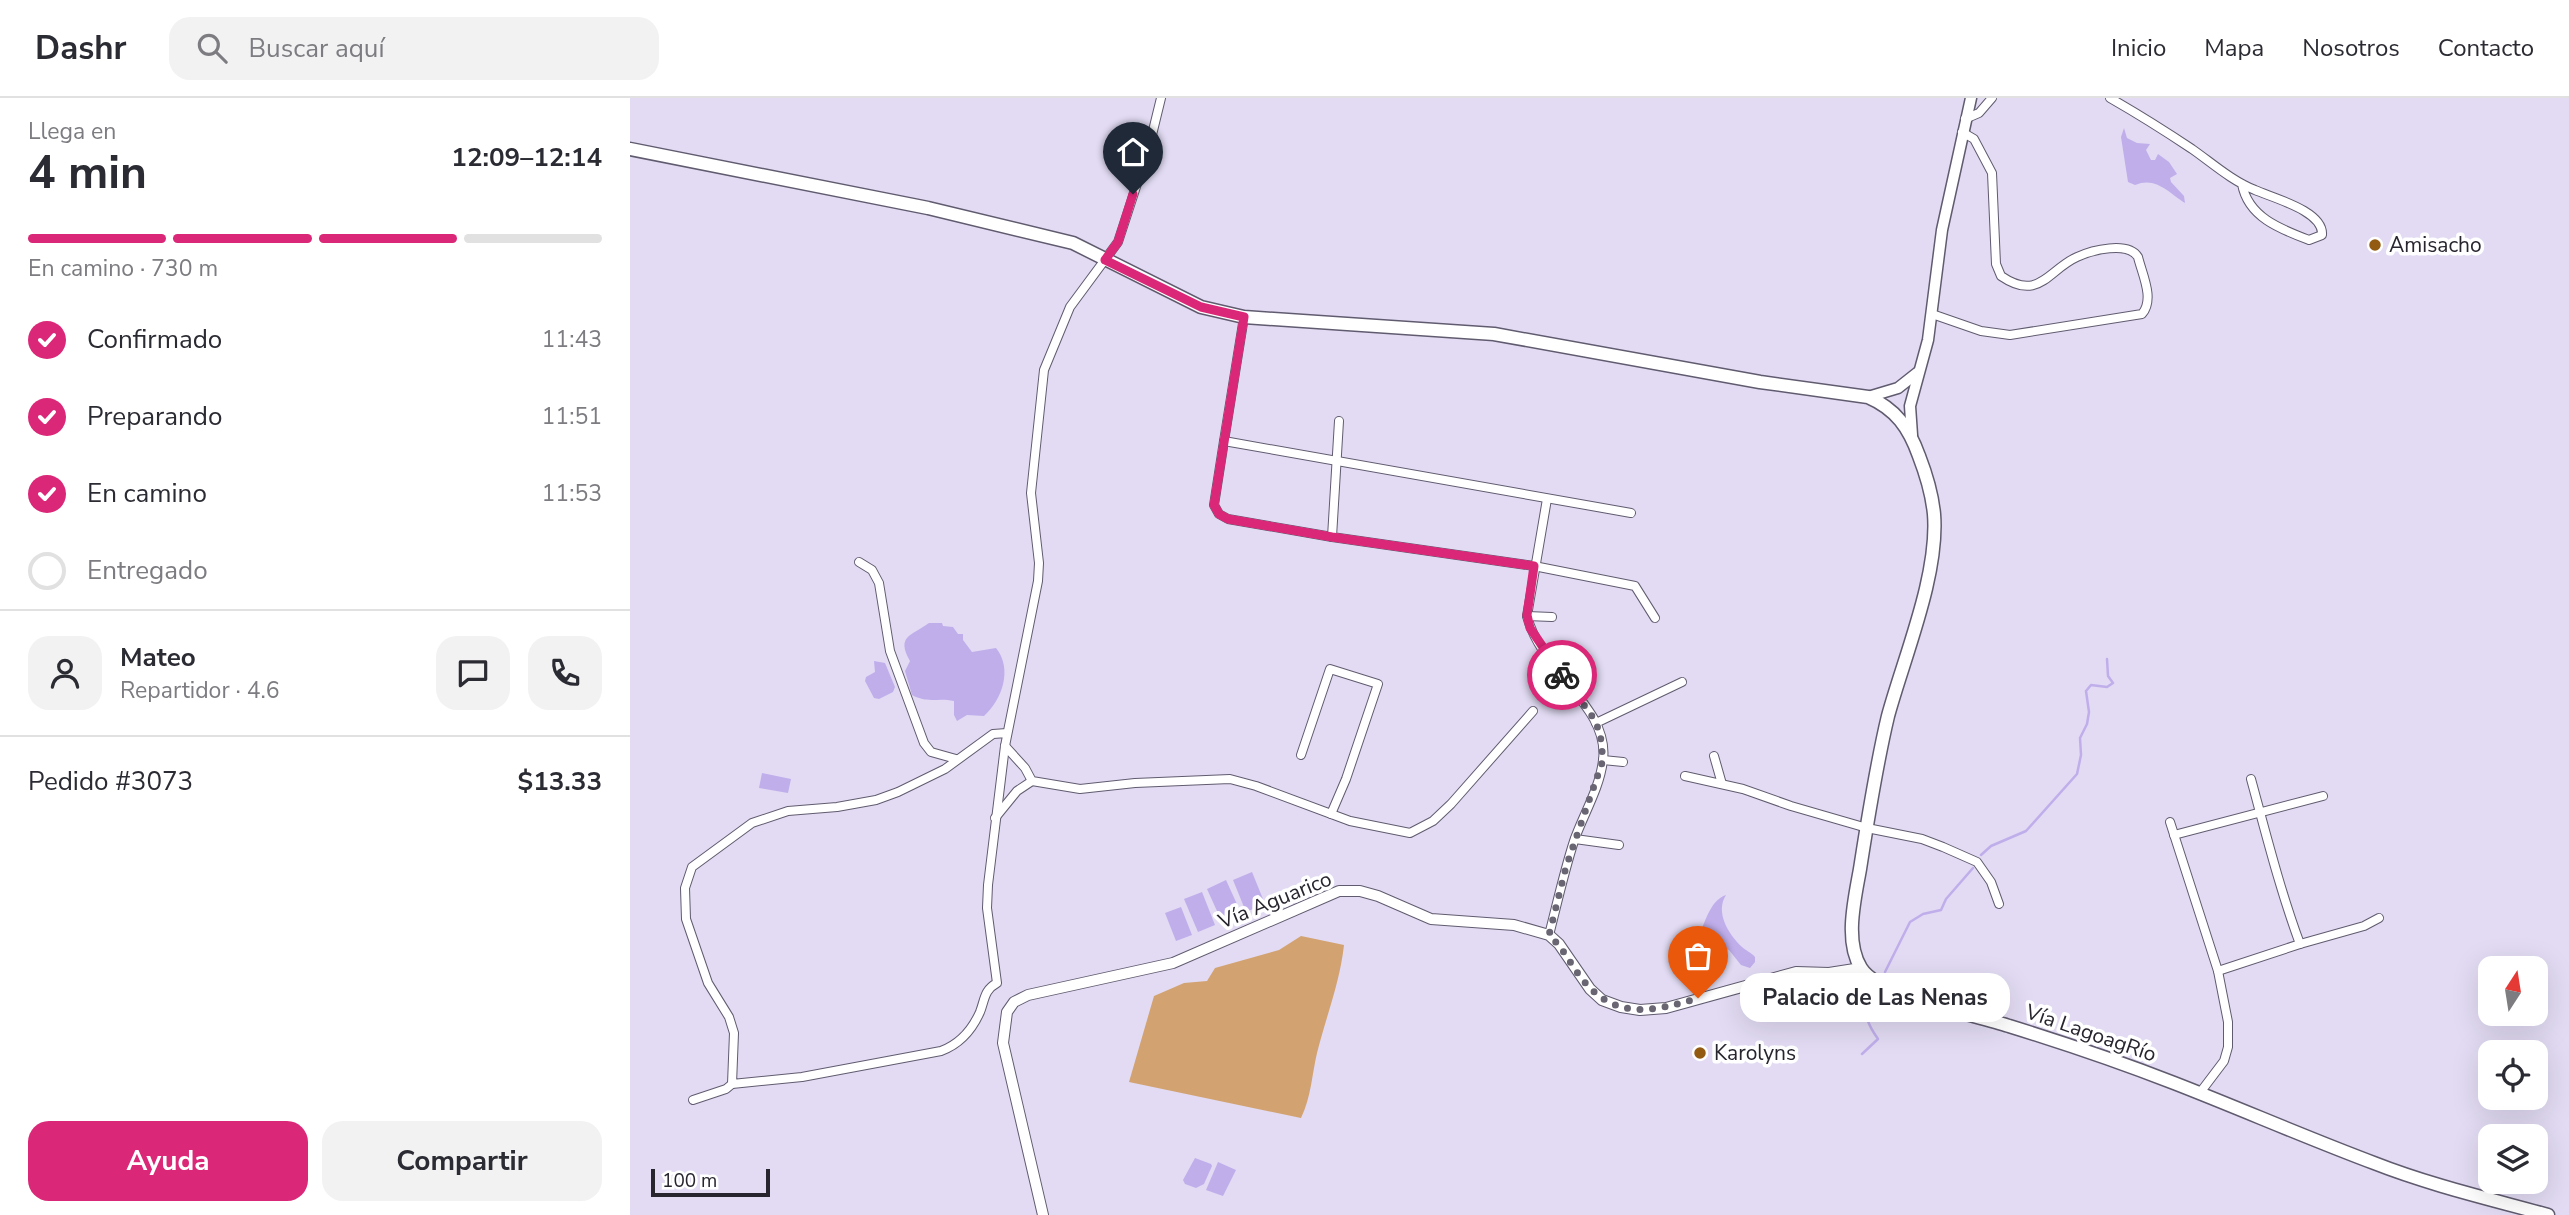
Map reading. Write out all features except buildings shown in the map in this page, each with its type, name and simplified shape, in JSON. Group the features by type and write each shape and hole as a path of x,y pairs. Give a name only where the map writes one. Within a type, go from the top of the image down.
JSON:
{"highway":[{"path":"630,149 966,216 1073,243 1201,307 1244,317 1494,334 1760,382 1868,397 1894,412 1912,437 1932,500 1934,543 1914,631 1887,721 1855,897 1853,949 1861,968"},
{"name":"Vía LagoagRío","path":"1861,968 1874,981 1896,992 2055,1041 2176,1083 2373,1163 2431,1183 2548,1215"}],"main road":[{"path":"1912,437 1910,406 1928,340 1942,230 1971,98"},
{"path":"1868,397 1898,388 1919,371"}],"street":[{"path":"693,1100 732,1084 802,1077 941,1052 956,1046 968,1032 980,1013 987,990 997,983 987,908 995,819 1007,733 1038,581 1039,563 1031,493 1044,370 1070,307 1118,242 1149,147 1161,98"},
{"path":"1965,119 1979,113 1992,98"},
{"path":"2110,98 2155,124 2242,184 2279,199 2318,220 2322,235 2309,240 2268,221 2245,199 2242,184"},
{"path":"1932,314 1981,331 2010,335 2141,314 2148,299 2138,257 2135,251 2129,249 2120,248 2078,256 2050,277 2028,286 2018,285 2001,276 1996,264 1992,173 1974,139 1962,132"},
{"path":"1244,317 1214,505 1219,514 1228,519 1534,566 1634,586 1655,618"},
{"path":"1332,537 1339,421"},
{"path":"1224,441 1631,513"},
{"path":"1547,499 1527,615 1538,643 1596,723 1603,745 1599,779 1575,839 1549,935 1559,944 1590,989 1602,1000 1640,1010 1666,1008 1796,972 1829,973 1861,968"},
{"path":"859,562 872,570 879,583 890,651 924,743 932,752 956,759"},
{"path":"1527,615 1552,617"},
{"path":"1301,755 1330,669 1378,684 1346,779 1331,814"},
{"path":"1596,723 1682,682"},
{"path":"995,819 1017,791 1032,781 1080,789 1147,782 1230,779 1331,814 1410,833 1433,821 1451,804 1533,711"},
{"path":"732,1084 734,1033 729,1017 709,983 686,919 685,888 692,867 720,845 762,819 788,811 876,800 916,785 945,769 992,734 1007,733"},
{"path":"1005,746 1032,781"},
{"path":"1714,756 1722,784"},
{"path":"1603,760 1623,762"},
{"path":"1685,776 1722,784 1867,828 1922,839 1977,862 1991,882 1999,904"},
{"path":"2251,779 2300,944"},
{"path":"2174,835 2323,796"},
{"path":"2170,822 2218,971 2228,1022 2228,1047 2224,1061 2199,1094"},
{"path":"1575,839 1619,845"},
{"name":"Vía Aguarico","path":"1043,1215 1003,1043 1007,1012 1014,1002 1028,995 1172,963 1339,891 1360,891 1378,896 1431,919 1514,925 1549,935"},
{"path":"2218,971 2351,930 2379,918"}],"shaded area":[{"path":"2124,128 2127,138 2137,143 2150,144 2146,150 2151,160 2155,160 2158,154 2169,162 2177,174 2170,178 2171,182 2184,196 2185,203 2156,184 2135,185 2128,182 2121,137"},
{"path":"929,623 942,623 943,626 953,627 958,634 963,634 963,640 972,652 996,648 1001,656 1004,665 1003,684 996,702 984,716 967,715 957,721 954,701 923,699 912,695 905,671 910,661 905,641"},
{"path":"874,661 885,663 895,687 893,692 879,699 874,698 865,681 866,677 875,672"},
{"path":"762,773 791,779 788,793 759,788"},
{"path":"1252,872 1265,904 1246,912 1233,880"},
{"path":"1226,880 1241,913 1222,922 1207,889"},
{"path":"1202,892 1215,925 1198,932 1184,899"},
{"path":"1726,895 1722,908 1725,922 1737,942 1755,957 1750,968 1741,965 1729,950 1697,940 1711,908"},
{"path":"1181,907 1192,935 1176,941 1165,913"},
{"path":"1301,936 1344,945 1336,986 1301,1118 1129,1082 1154,996 1184,983 1207,981 1215,968 1279,950"},
{"path":"1195,1158 1212,1166 1204,1184 1196,1188 1185,1184 1183,1180"},
{"path":"1218,1162 1236,1170 1223,1196 1206,1190"}],"waterway":[{"path":"1981,855 1991,846 2026,831 2077,774 2081,755 2080,738 2089,712 2086,691 2091,685 2107,687 2113,683 2108,676 2107,659"},
{"path":"1885,972 1910,922 1923,914 1941,910 1946,899 1973,868"},
{"path":"1862,1054 1878,1039 1869,1025 1867,1010 1870,999"}],"way so far":[{"path":"1562,675 1592,716 1600,732 1603,760 1599,779 1566,867 1549,935 1559,944 1590,989 1602,1000 1640,1010 1666,1008 1698,998"}],"place":[{"name":"Amisacho","path":"2375,245"},
{"name":"Palacio de Las Nenas","path":"1698,998"},
{"name":"Karolyns","path":"1700,1053"}],"route":[{"path":"1133,194 1118,242 1105,260 1201,307 1244,317 1214,505 1219,514 1228,519 1332,537 1534,566 1527,615 1530,628 1562,675"}]}
